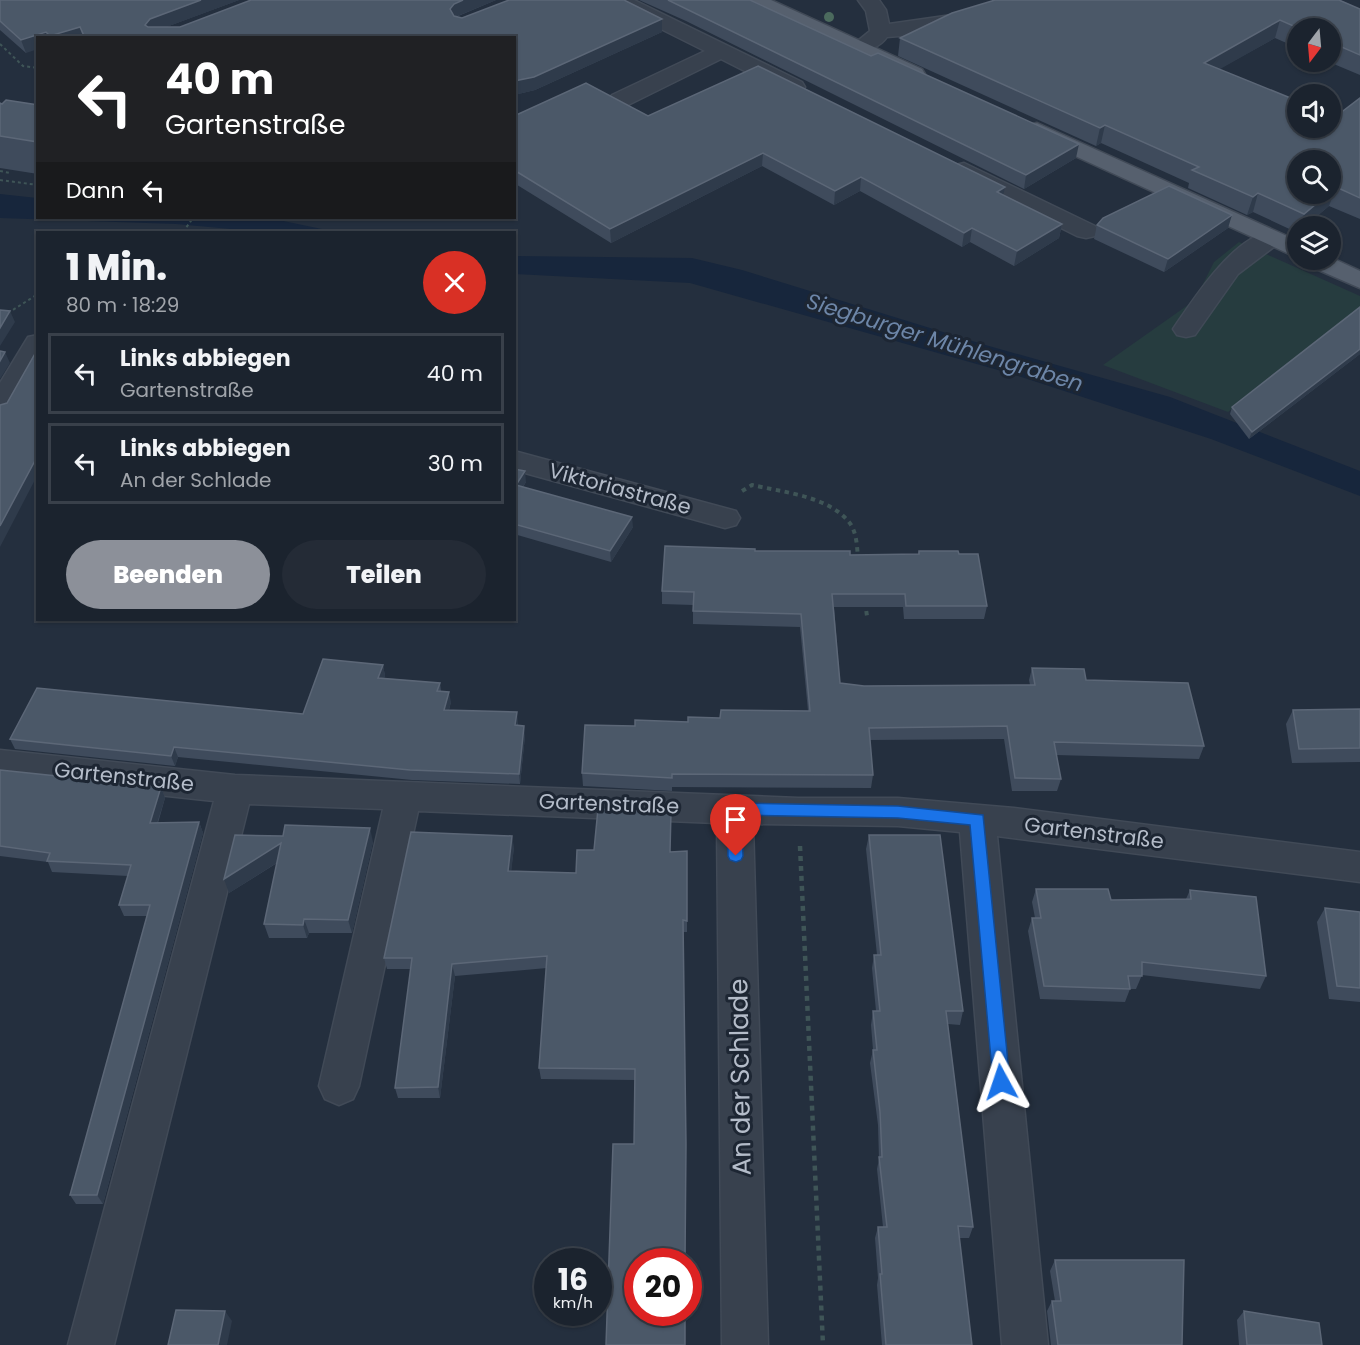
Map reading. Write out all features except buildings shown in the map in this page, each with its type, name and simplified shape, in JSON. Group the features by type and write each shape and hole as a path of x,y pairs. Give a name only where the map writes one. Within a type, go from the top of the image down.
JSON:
{"main road":[{"path":"755,0 932,82"},
{"path":"1016,121 1287,246"},
{"path":"1338,270 1360,280"}],"street":[{"path":"618,0 816,98"},
{"path":"857,47 875,39 880,31 876,10 868,0"},
{"path":"880,31 911,29 980,15 1021,0"},
{"path":"620,100 722,51"},
{"path":"941,159 1086,231"},
{"path":"1186,329 1229,268 1270,238"},
{"path":"0,407 36,346"},
{"name":"Viktoriastraße","path":"516,461 725,518"},
{"name":"Gartenstraße","path":"0,764 235,789 798,812 898,812 977,819 1360,867"},
{"path":"91,1345 235,789"},
{"path":"339,1086 404,795"},
{"name":"An der Schlade","path":"735,809 745,1345"},
{"path":"977,819 1025,1345"}],"path":[{"path":"0,44 23,66 36,69"},
{"path":"0,171 10,173"},
{"path":"0,180 36,185"},
{"path":"8,313 36,295"},
{"path":"725,518 738,493 752,485 803,498 831,508 850,523 859,562"},
{"path":"864,594 867,616"},
{"path":"798,812 823,1345"}],"green space":[{"path":"1239,242 1287,263 1287,270 1302,270 1360,296 1360,308 1228,412 1103,365 1195,300 1214,262"}],"water":[{"path":"0,194 36,198 36,219 274,219 331,231 241,231 176,224 0,218"},
{"name":"Siegburger Mühlengraben","path":"516,256 692,258 742,270 982,344 1170,397 1360,471 1360,496 1211,439 1012,374 690,283 516,274"}],"route":[{"path":"736,856 735,809 798,812 898,812 977,819 1001,1082"}]}
